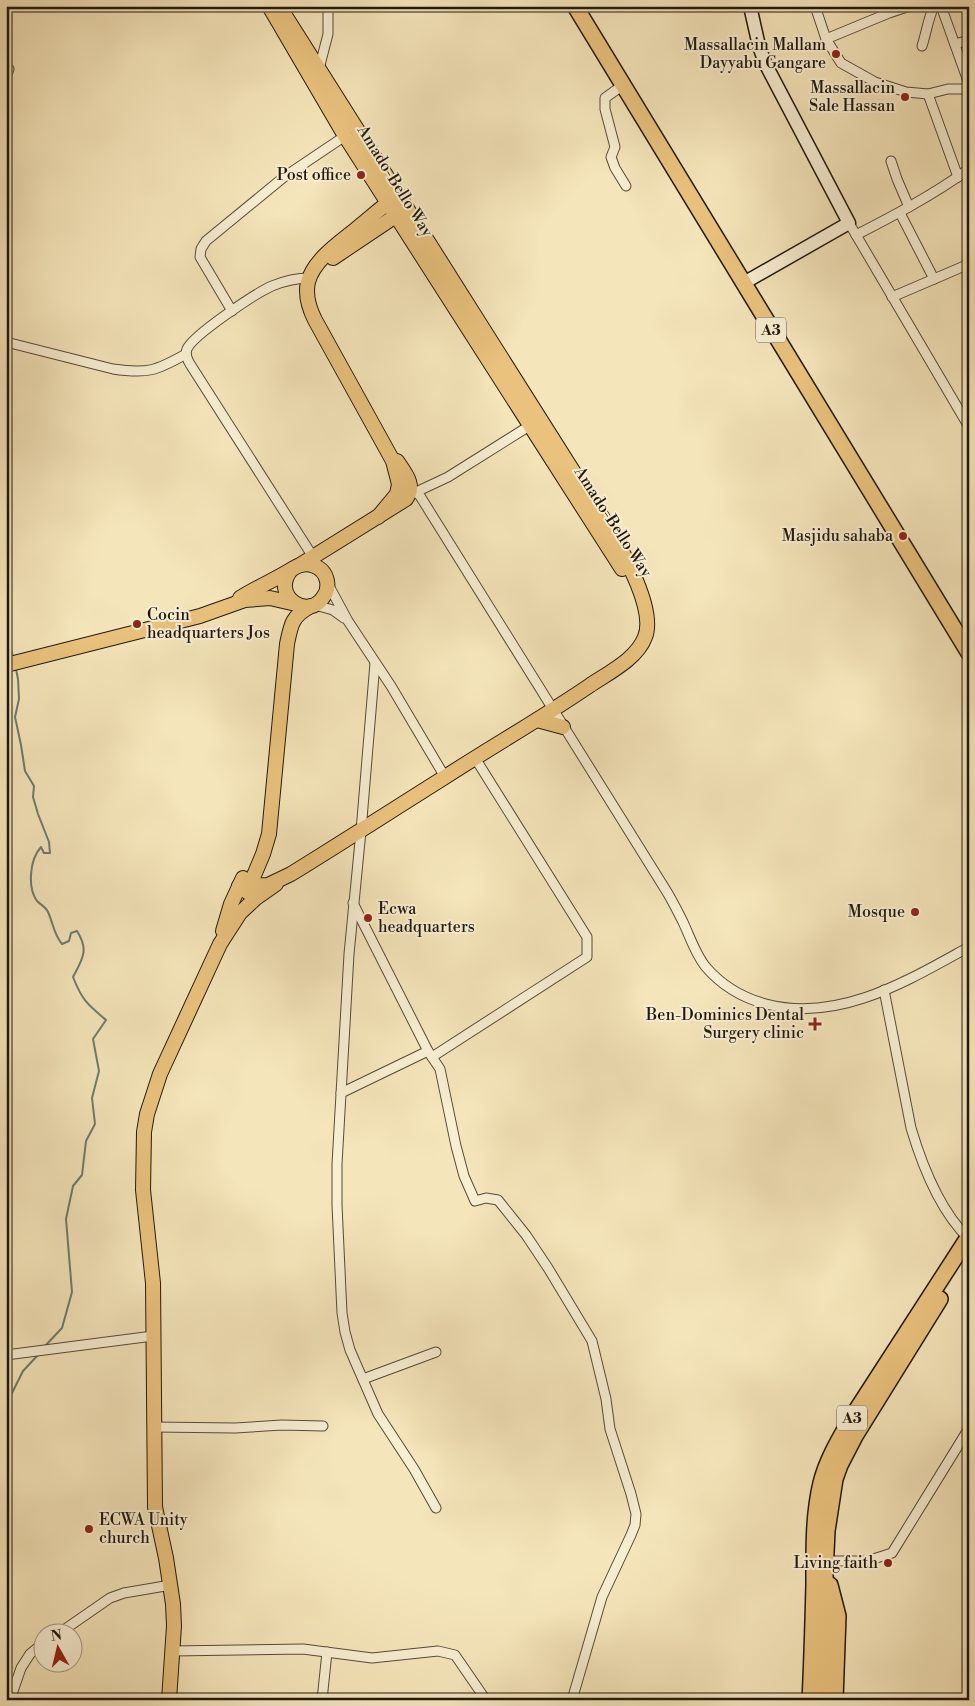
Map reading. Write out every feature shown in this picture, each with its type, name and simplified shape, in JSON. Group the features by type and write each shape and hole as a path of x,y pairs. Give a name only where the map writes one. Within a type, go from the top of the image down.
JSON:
{"highway":[{"name":"A3","path":"575,6 677,171 743,285 969,653"},
{"name":"A3","path":"584,6 749,280 969,638"},
{"name":"A3","path":"810,1700 820,1628 829,1512 835,1479 855,1436 968,1241"},
{"name":"A3","path":"822,1700 820,1628 814,1599 814,1547 818,1502 826,1468 852,1417 968,1241"},
{"path":"825,1567 838,1616 835,1700"},
{"path":"802,1700 805,1633 808,1611 814,1599"}],"main road":[{"name":"Amado-Bello Way","path":"270,6 345,136 368,172 397,206 412,240 619,545 641,596 648,622 646,636 642,644 617,667 553,711 291,874"},
{"name":"Amado-Bello Way","path":"279,6 319,69 397,206 535,423"},
{"path":"368,172 374,186 376,200 370,225"},
{"path":"229,605 295,568 402,503 409,495 407,476 386,446 311,312 307,295 312,274 370,225 397,206"},
{"path":"370,225 390,228 412,240"},
{"path":"287,644 293,620 301,612 323,598 327,592 325,577 328,557 338,542"},
{"path":"220,944 225,922 267,844 274,791 287,644 289,598 285,579 295,568 310,564 325,577"},
{"path":"6,665 200,616 229,605 258,598 289,598 302,606 313,606"},
{"path":"538,720 563,727"},
{"path":"245,886 268,885 291,874"},
{"path":"169,1700 174,1626 171,1585 155,1507 153,1283 142,1173 144,1132 147,1114 160,1074 220,944 240,913 256,898 291,874"},
{"path":"229,929 245,886"}],"street":[{"path":"319,69 328,34 328,6"},
{"path":"750,6 758,46 765,64 849,223 892,297 965,412 969,427"},
{"path":"815,6 826,39 841,63 875,82 906,92 928,94 948,89 969,89"},
{"path":"826,39 910,6"},
{"path":"922,46 934,6"},
{"path":"941,6 969,84"},
{"path":"955,44 969,40"},
{"path":"623,84 605,98 605,109 615,147 611,157 612,163 626,186"},
{"path":"928,94 958,177"},
{"path":"232,311 204,267 200,257 201,249 206,241 284,177 345,136"},
{"path":"891,161 909,207"},
{"path":"856,235 900,213 969,169"},
{"path":"900,213 934,279"},
{"path":"749,280 849,223"},
{"path":"892,297 969,264"},
{"path":"312,274 259,292 196,338 187,348 186,354 190,364 313,557 348,621 391,686 445,777"},
{"path":"6,342 130,372 152,370 186,354"},
{"path":"408,491 448,477 535,423"},
{"path":"408,491 420,496 667,892 701,961 719,979 748,998 771,1005 794,1009 836,1006 884,990 926,971 969,947"},
{"path":"313,606 333,610 348,621"},
{"path":"375,663 349,954 337,1164 342,1312 350,1350 378,1414 414,1469 436,1508"},
{"path":"341,1093 430,1054 587,957 587,937 475,758"},
{"path":"353,903 440,1070 464,1176 475,1201 486,1198 498,1200 526,1235 592,1340 606,1399 610,1429 636,1514 633,1530 602,1597 572,1700"},
{"path":"884,990 911,1128 917,1148 944,1205 968,1241"},
{"path":"6,1355 153,1336"},
{"path":"363,1379 436,1352"},
{"path":"154,1427 323,1426"},
{"path":"825,1567 867,1561 892,1553 969,1428"},
{"path":"72,1624 110,1598 124,1592 171,1585"},
{"path":"172,1651 303,1649 372,1658 438,1651 455,1655 486,1700"},
{"path":"10,1700 21,1668 32,1652"},
{"path":"322,1700 327,1652"}],"waterway":[{"path":"6,636 9,640 13,657"},
{"path":"16,669 19,699 15,717 25,771 34,786 33,797 49,842 50,853 44,853 41,847 37,852 31,873 32,888 37,901 47,910 55,933 62,944 69,941 71,933 77,931 81,938 84,949 83,954 73,977 86,1001 106,1020 93,1039 99,1071 92,1098 95,1124 86,1141 82,1175 73,1186 66,1219 72,1292 62,1328 44,1347"},
{"path":"6,1405 23,1371 38,1355"}],"place":[{"name":"Massallacin Mallam Dayyabu Gangare","path":"836,54"},
{"name":"Massallacin Sale Hassan","path":"905,97"},
{"name":"Post office","path":"361,175"},
{"name":"Masjidu sahaba","path":"903,536"},
{"name":"Cocin headquarters Jos","path":"137,624"},
{"name":"Mosque","path":"915,912"},
{"name":"Ecwa headquarters","path":"368,918"},
{"name":"Ben-Dominics Dental Surgery clinic","path":"815,1024"},
{"name":"ECWA Unity church","path":"89,1529"},
{"name":"Living faith","path":"888,1563"}]}
